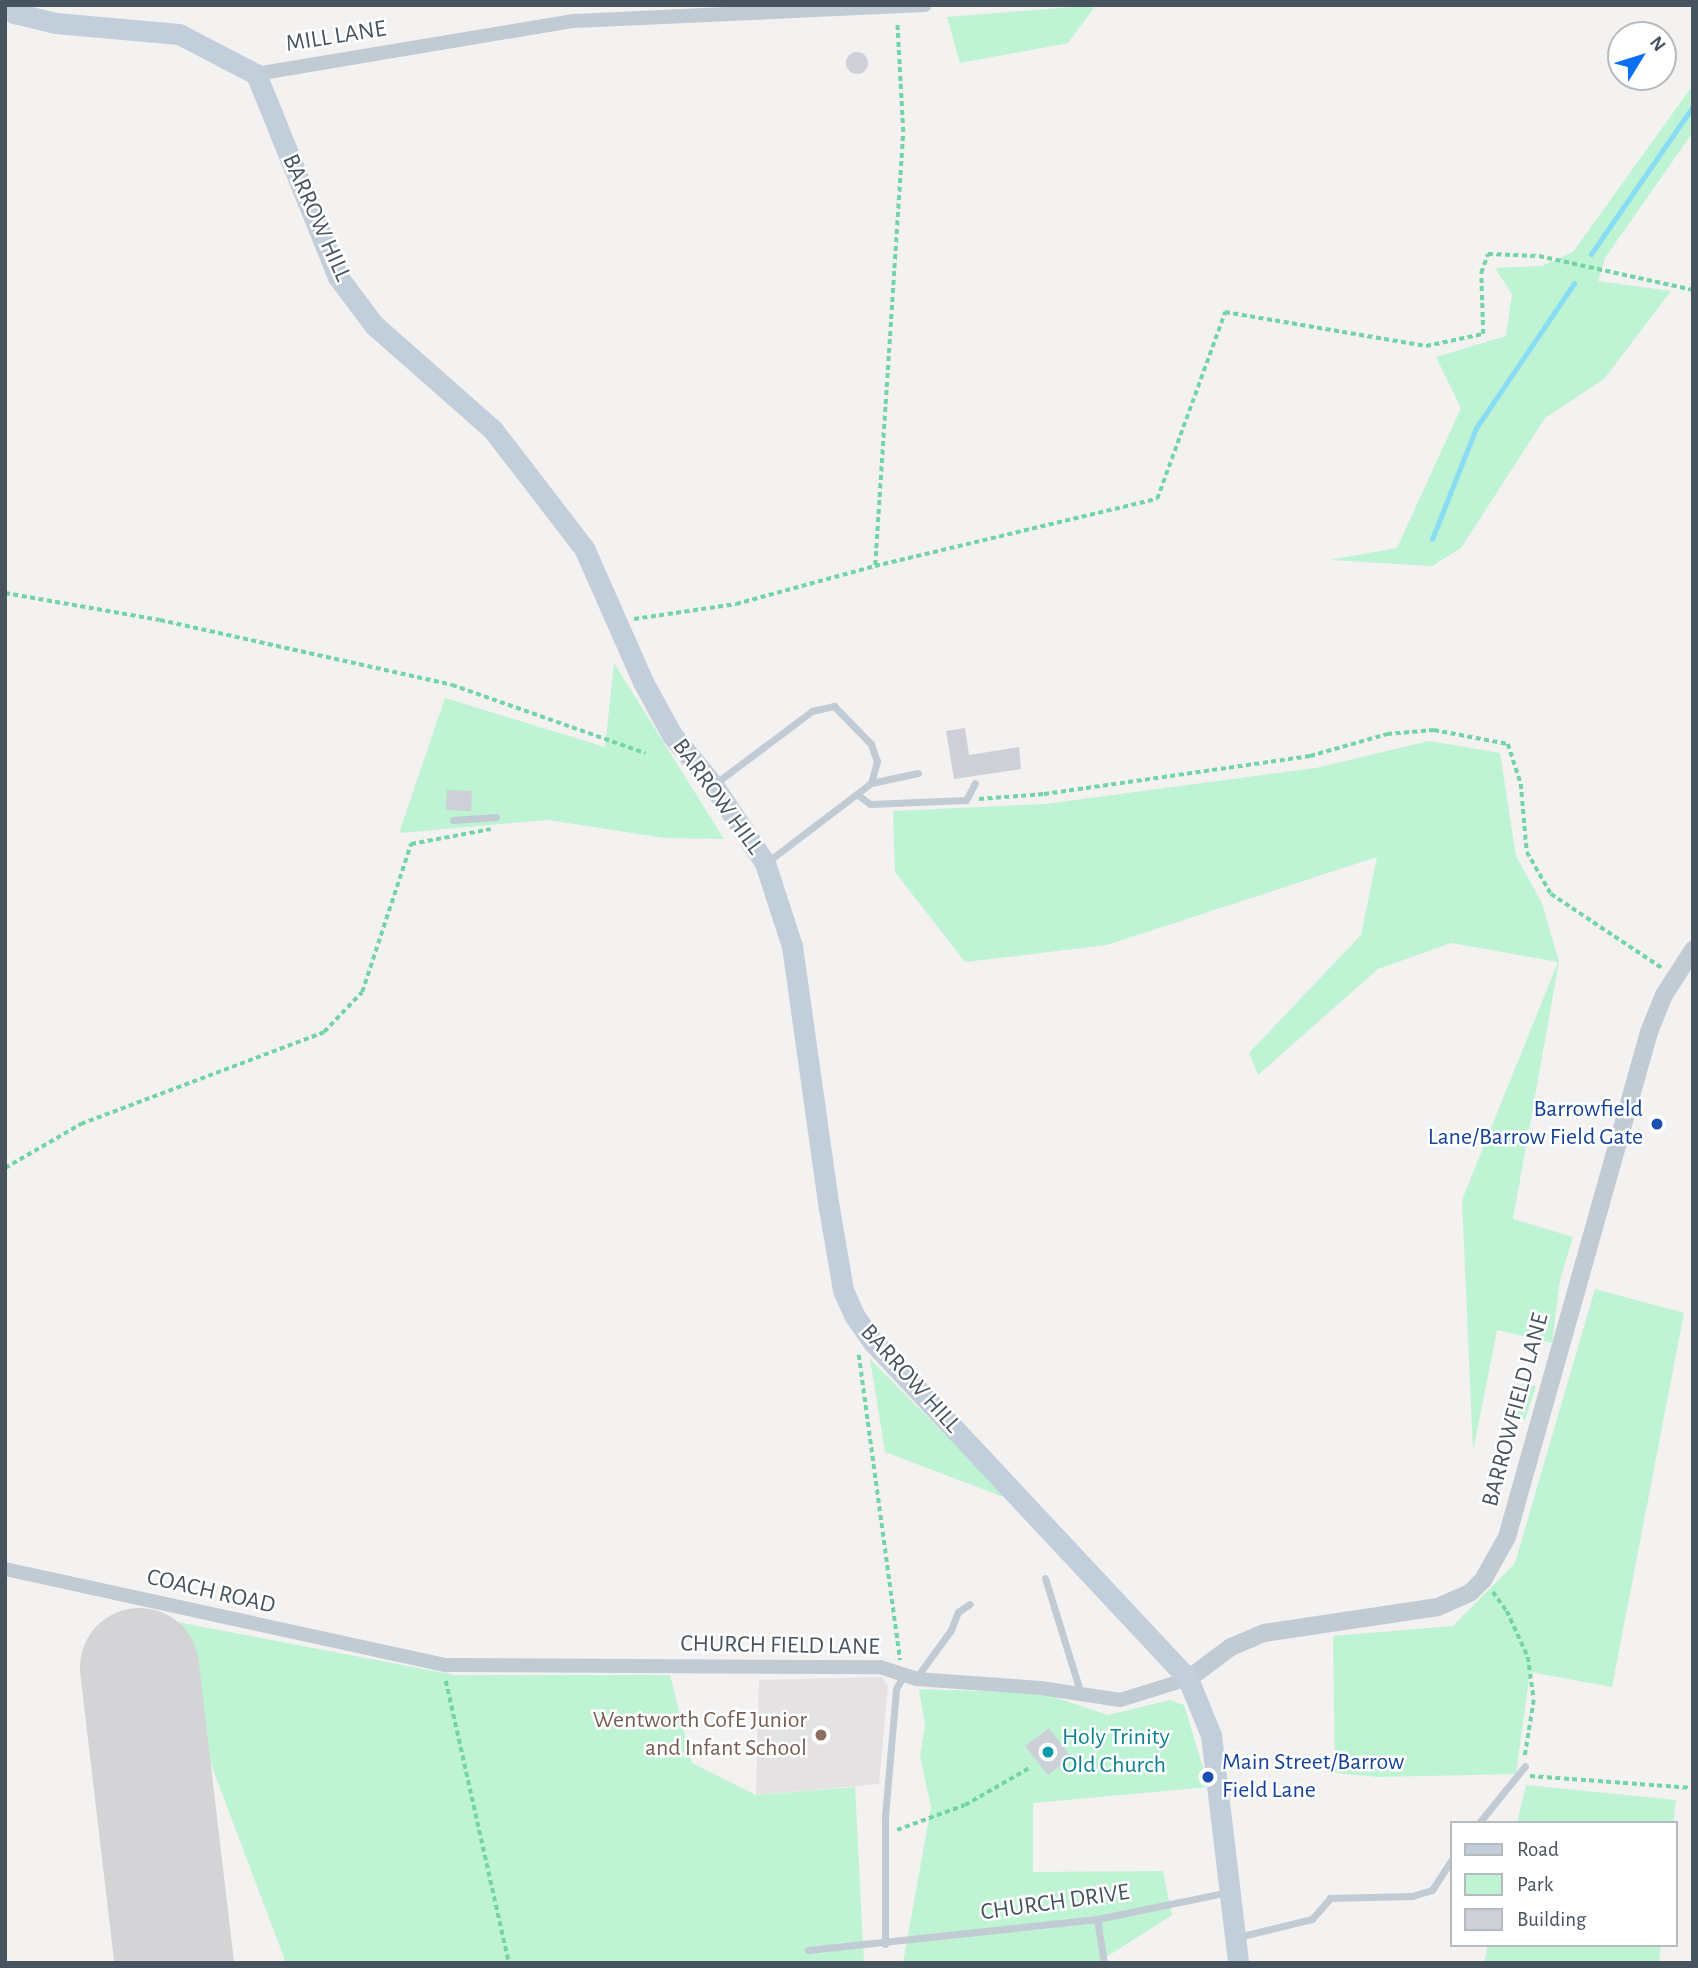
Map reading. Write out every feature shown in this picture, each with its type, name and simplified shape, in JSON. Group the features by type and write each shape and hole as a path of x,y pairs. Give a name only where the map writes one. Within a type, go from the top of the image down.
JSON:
{"main road":[{"path":"7,5 14,13 56,23 179,34 256,74"},
{"name":"BARROW HILL","path":"256,74 338,277 374,325 425,367 510,451 584,548 643,682 672,735 713,785 765,863 792,946 843,1290 854,1315 898,1369 1188,1679 1212,1735 1238,1963"}],"street":[{"name":"MILL LANE","path":"256,74 575,21 895,9 925,5"},
{"name":"BARROWFIELD LANE","path":"1188,1679 1231,1647 1264,1633 1438,1607 1471,1592 1483,1580 1507,1537 1613,1151 1649,1032 1675,976 1693,950"},
{"name":"COACH ROAD","path":"5,1569 407,1660"},
{"name":"CHURCH FIELD LANE","path":"407,1660 447,1665 880,1667 909,1677 1041,1688 1083,1698 1120,1700 1188,1679"}],"lane":[{"path":"713,785 812,711 834,706 871,744 877,761 871,783"},
{"path":"765,863 871,783 918,773"},
{"path":"858,795 870,804 967,800 975,783"},
{"path":"453,820 496,817"},
{"path":"1045,1578 1083,1698"},
{"path":"885,1944 885,1834 896,1689 951,1630 958,1612 970,1604"},
{"path":"1481,1821 1525,1766"},
{"path":"1234,1938 1312,1919 1330,1898 1412,1896 1432,1890 1450,1863"},
{"name":"CHURCH DRIVE","path":"808,1950 885,1944 1097,1919 1229,1892"},
{"path":"1097,1919 1104,1963"}],"path":[{"path":"875,566 903,132 895,9"},
{"path":"618,622 736,604 875,566 1157,499 1225,312 1426,346 1483,334 1481,273 1488,254 1539,256 1693,290"},
{"path":"5,593 160,620 452,685 645,752"},
{"path":"967,800 1044,794 1310,756 1387,734 1434,730 1508,744 1521,784 1527,852 1551,894 1675,976"},
{"path":"5,1168 81,1124 324,1032 362,992 411,844 491,833 496,817"},
{"path":"862,1374 909,1677"},
{"path":"1483,1580 1507,1611 1528,1657 1534,1700 1525,1766 1529,1776 1693,1788"},
{"path":"447,1665 445,1674 509,1963"},
{"path":"885,1834 965,1805 1031,1767"}],"shaded area":[{"name":"Wentworth CofE Junior and Infant School","path":"882,1677 888,1686 879,1784 756,1795 759,1680"}],"green space":[{"path":"1096,5 1068,43 960,63 947,17"},
{"path":"1693,85 1693,132 1605,258 1598,281 1671,291 1604,379 1545,418 1461,548 1432,566 1330,560 1397,548 1461,408 1436,357 1506,336 1512,294 1495,268 1542,266 1573,252"},
{"path":"614,663 724,839 665,838 548,820 399,833 445,698 605,747"},
{"path":"1429,741 1500,753 1516,856 1542,903 1559,962 1513,1219 1573,1237 1560,1280 1552,1343 1497,1330 1473,1451 1462,1200 1558,962 1451,943 1378,969 1258,1075 1249,1053 1361,935 1377,857 1107,945 965,962 895,872 893,811 1045,804 1316,768"},
{"path":"1595,1289 1684,1313 1612,1687 1530,1672 1516,1774 1378,1777 1335,1773 1333,1636 1453,1626 1515,1563"},
{"path":"870,1359 1009,1499 885,1452"},
{"path":"1515,1384 1536,1386 1525,1420 1508,1416"},
{"path":"156,1618 455,1675 670,1675 692,1763 756,1795 855,1787 864,1963 286,1963"},
{"path":"919,1689 1042,1693 1108,1715 1170,1700 1184,1705 1209,1787 1033,1803 1033,1872 1163,1871 1172,1915 1097,1963 903,1963 931,1807 920,1756 925,1725"},
{"path":"1526,1785 1676,1800 1673,1821 1517,1821"},
{"path":"1488,1947 1661,1947 1659,1963 1484,1963"}],"building":[{"path":"857,52 865,55 868,63 865,71 857,74 849,71 846,63 849,55"},
{"path":"965,728 969,755 1019,747 1021,769 954,779 946,731"},
{"path":"447,790 472,791 471,811 446,810"},
{"name":"Holy Trinity Old Church","path":"1049,1728 1071,1757 1048,1775 1025,1746"}],"waterway":[{"path":"1591,254 1693,106"},
{"path":"1432,539 1476,428 1574,283"}],"runway":[{"path":"139,1667 174,1963"}],"place":[{"name":"Barrowfield Lane/Barrow Field Gate","path":"1657,1124"},
{"name":"Wentworth CofE Junior and Infant School","path":"821,1735"},
{"name":"Holy Trinity Old Church","path":"1048,1752"},
{"name":"Main Street/Barrow Field Lane","path":"1208,1777"}]}
